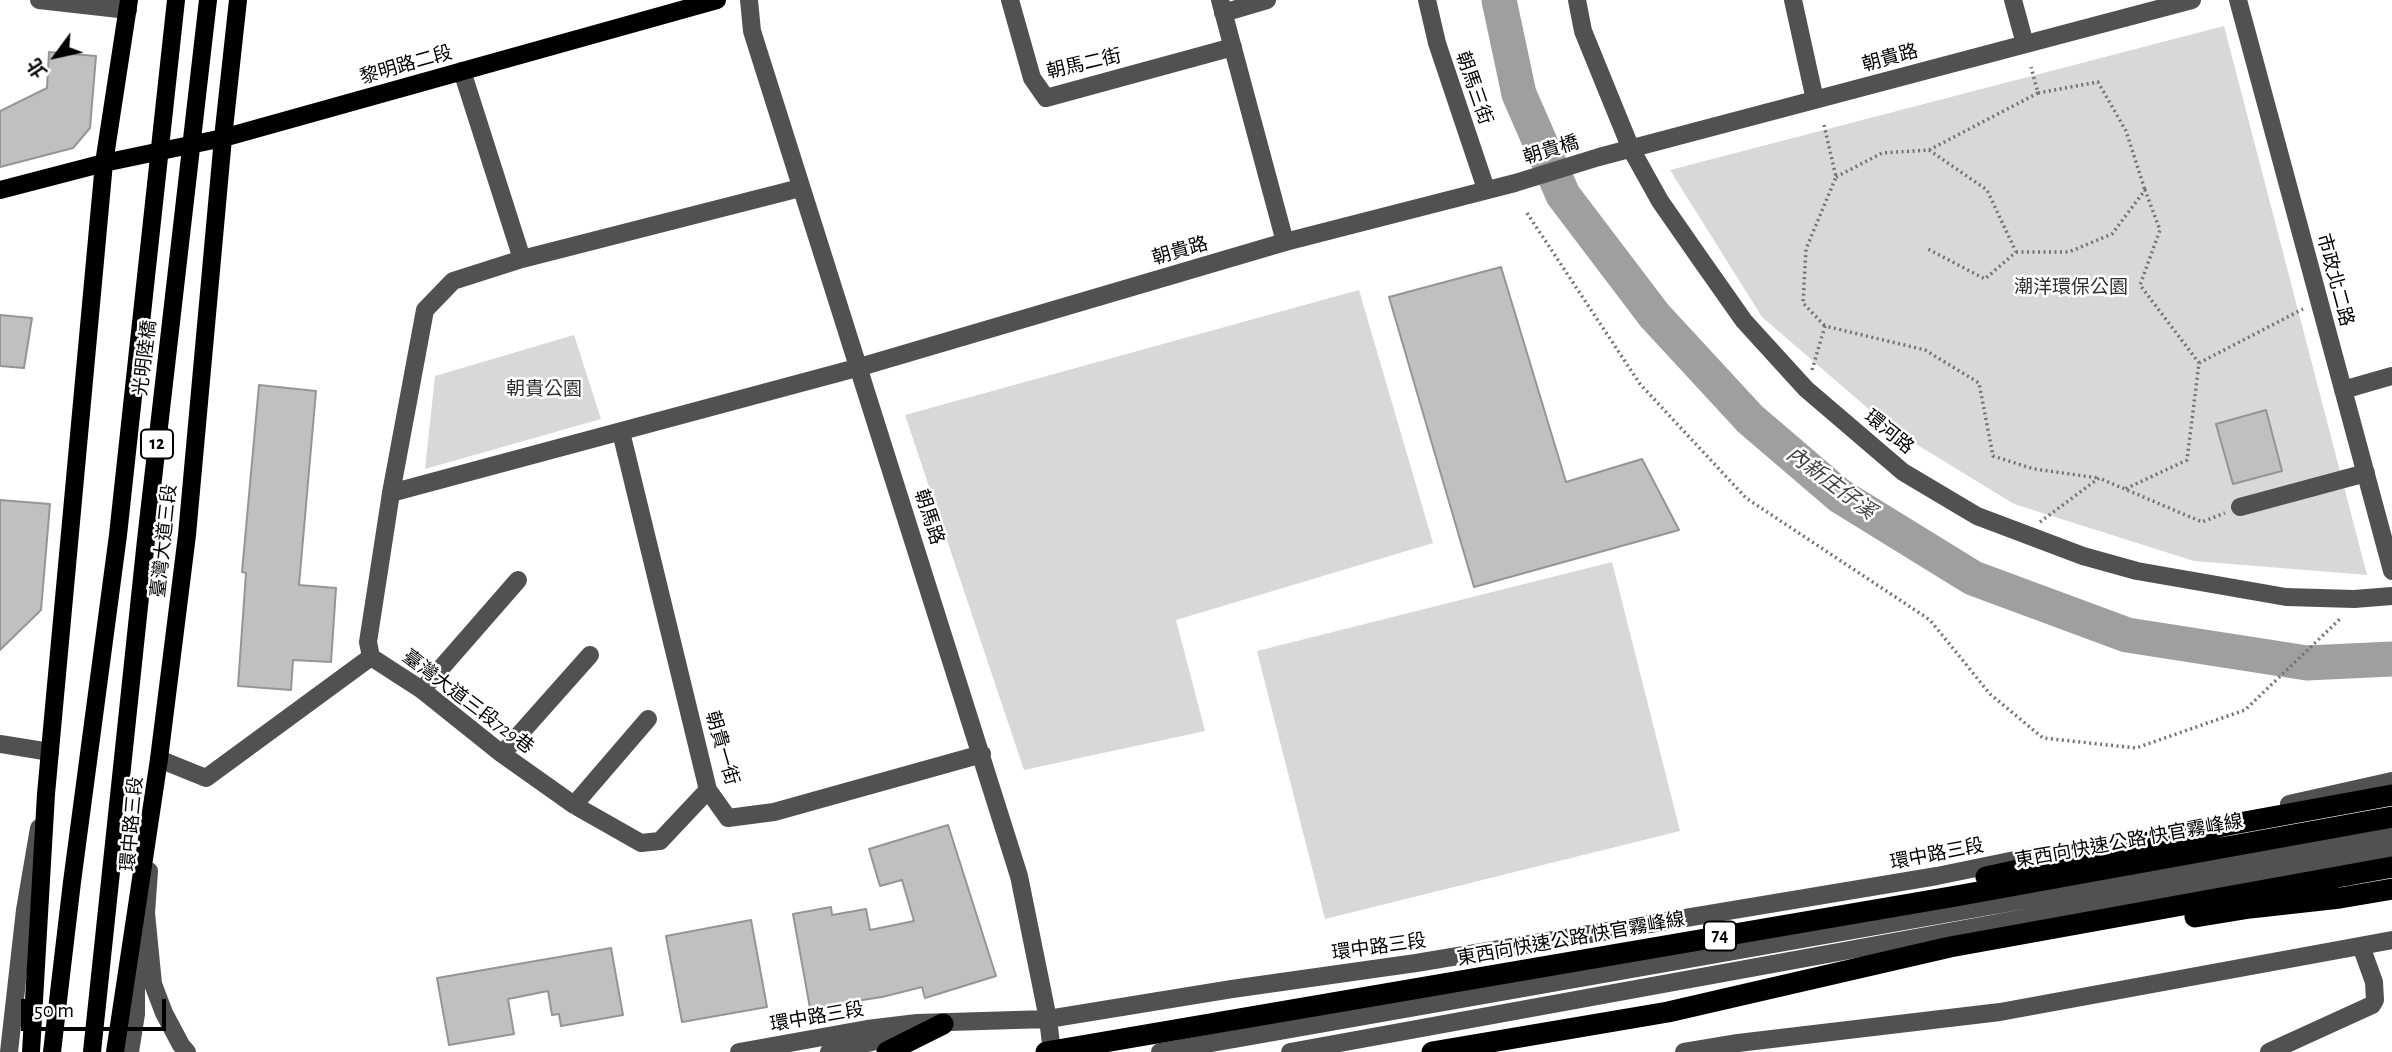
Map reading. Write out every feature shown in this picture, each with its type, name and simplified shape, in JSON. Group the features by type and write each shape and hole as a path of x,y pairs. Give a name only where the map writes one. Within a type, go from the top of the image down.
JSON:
{"highway":[{"path":"1956,896 1985,877 2036,865 2228,825 2392,795"},
{"name":"東西向快速公路 快官霧峰線","path":"1046,1052 1956,896 2392,817"},
{"path":"1432,1052 1668,1012 1950,947 2392,867"},
{"path":"1950,947 2007,947 2041,943 2236,910 2392,889"},
{"path":"882,1047 943,1024"}],"main road":[{"name":"光明陸橋","path":"52,1052 118,535 176,0"},
{"name":"光明陸橋","path":"92,1052 146,540 208,0"},
{"name":"臺灣大道三段","path":"115,1052 159,759 187,535 223,138 239,0"},
{"name":"黎明路二段","path":"0,190 104,163 223,138 717,0"},
{"path":"31,1052 46,793 104,163 128,5"}],"street":[{"path":"39,0 128,5"},
{"name":"朝馬路","path":"749,0 752,31 800,188 860,367 1019,876 1048,1019 1052,1052"},
{"name":"朝馬二街","path":"1010,0 1032,78 1046,98 1233,47"},
{"path":"1267,0 1222,7 1285,242"},
{"name":"朝馬三街","path":"1427,0 1437,43 1486,189"},
{"name":"環河路","path":"1577,0 1583,31 1631,149 1660,201 1744,321 1806,389 1903,472 1977,516 2083,556 2137,571 2286,597 2354,600 2392,596"},
{"path":"1793,0 1815,100"},
{"path":"2013,0 2025,44"},
{"name":"朝貴路","path":"1599,157 2192,0"},
{"name":"市政北二路","path":"2238,0 2392,571"},
{"path":"462,71 522,259"},
{"name":"朝貴橋","path":"1515,183 1599,157"},
{"name":"朝貴路","path":"860,367 1285,242 1515,183"},
{"path":"371,657 368,642 391,493 425,310 453,281 522,259 800,188"},
{"path":"391,493 860,367"},
{"path":"2343,390 2392,376"},
{"name":"朝貴一街","path":"621,432 708,790 728,818 762,813 982,754"},
{"path":"2239,507 2366,473"},
{"path":"422,690 518,580"},
{"path":"502,754 590,654"},
{"name":"臺灣大道三段729巷","path":"159,759 206,778 371,657 422,690 502,754 574,805 641,843 660,841 708,790"},
{"path":"574,805 648,719"},
{"path":"0,744 50,752"},
{"name":"環中路三段","path":"130,1052 136,1014 136,987 159,759"},
{"name":"環中路三段","path":"159,759 146,913 147,938 153,984 160,1003 187,1052"},
{"name":"環中路三段","path":"739,1052 867,1029 917,1023 1048,1019 1416,963 1937,876 2392,781"},
{"path":"9,1052 32,856 46,793"},
{"path":"22,1052 38,853 46,793"},
{"path":"1160,1052 2392,835"},
{"path":"1290,1052 2392,851"},
{"path":"1684,1052 1738,1043 2000,1012 2392,940"},
{"path":"2269,1052 2372,1005 2375,1000 2374,982 2361,946"},
{"path":"830,1052 882,1047"}],"path":[{"path":"2031,67 2038,93"},
{"path":"1836,177 1882,153 1929,150 2038,93 2098,82 2126,131 2160,230 2140,285 2199,363 2188,460 2125,489"},
{"path":"1824,125 1836,177 1806,249 1803,303 1825,326 1925,350 1979,383 1993,456 2034,469 2099,478 2202,522 2239,507"},
{"path":"1929,150 1987,190 2016,252"},
{"path":"1926,248 1985,279 2016,252 2069,252 2112,234 2145,190"},
{"path":"1527,213 1640,384 1746,498 1930,620 1990,694 2043,738 2136,748 2245,710 2341,618"},
{"path":"2199,363 2319,301"},
{"path":"1806,389 1825,326"},
{"path":"2023,534 2099,478"}],"green space":[{"name":"潮洋環保公園","path":"2224,26 2367,575 2194,561 2014,504 1893,430 1762,317 1670,170"},
{"path":"1359,290 1433,543 1176,620 1205,731 1024,770 905,415"},
{"name":"朝貴公園","path":"574,335 601,419 425,469 435,376"},
{"path":"1612,562 1680,831 1325,919 1257,651"}],"building":[{"path":"49,52 96,56 90,128 73,148 0,167 0,111 47,88"},
{"path":"1501,267 1566,482 1642,459 1679,530 1474,587 1389,297"},
{"path":"0,315 32,318 24,368 0,366"},
{"path":"259,385 316,391 299,585 336,588 331,662 293,660 291,690 238,686 246,573 242,572"},
{"path":"2266,410 2282,471 2233,484 2216,424"},
{"path":"0,500 50,504 41,610 0,650"},
{"path":"948,825 996,976 925,998 922,987 882,997 810,1008 793,914 831,907 832,915 866,909 870,930 914,921 902,880 880,886 869,849"},
{"path":"751,920 767,1007 682,1022 666,936"},
{"path":"611,948 623,1015 561,1026 559,1014 552,1015 548,991 508,999 514,1034 449,1045 437,978"}],"waterway":[{"name":"內新庄仔溪","path":"1499,0 1519,94 1563,195 1654,315 1750,419 1840,496 1973,578 2127,635 2307,663 2392,659"}]}
